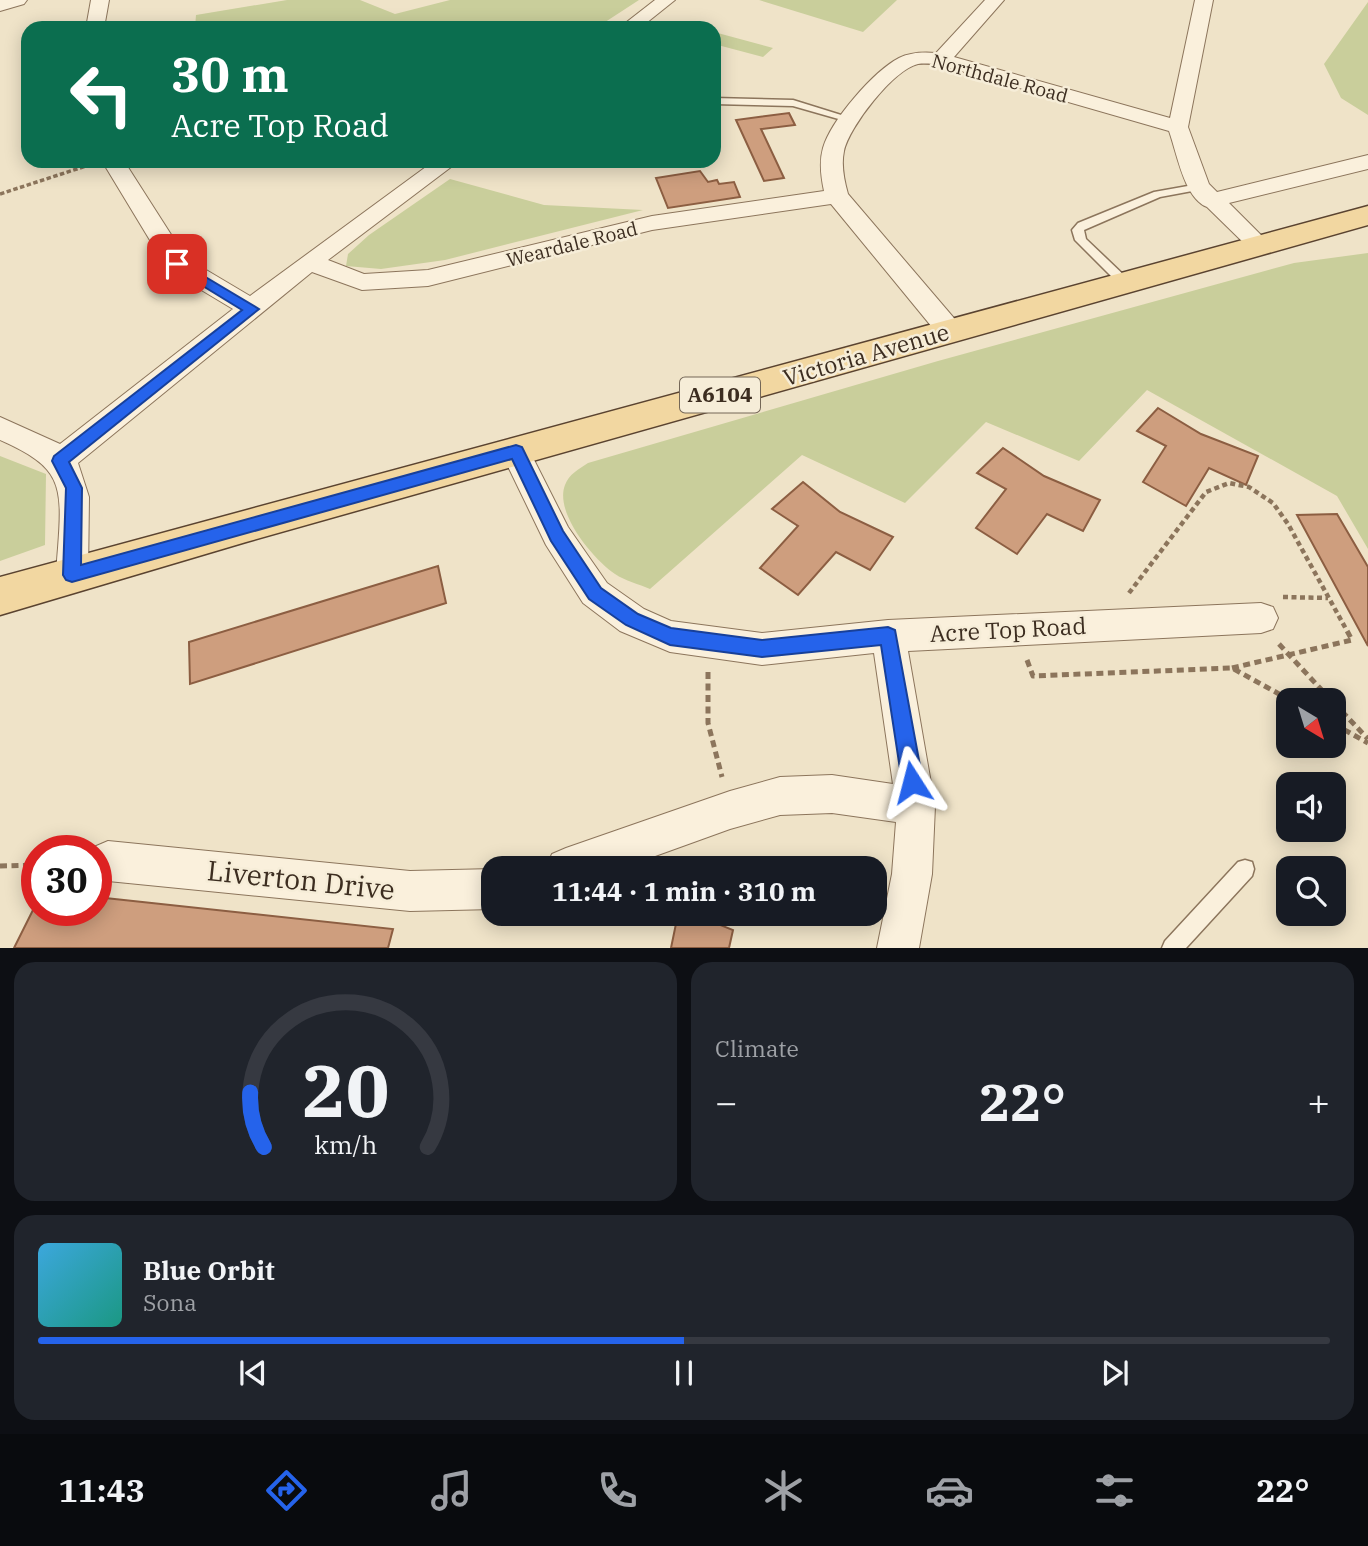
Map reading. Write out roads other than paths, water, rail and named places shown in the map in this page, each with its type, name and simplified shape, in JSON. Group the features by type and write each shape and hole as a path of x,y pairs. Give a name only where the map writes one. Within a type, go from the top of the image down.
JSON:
{"main road":[{"name":"Victoria Avenue","path":"0,596 1368,215"}],"street":[{"path":"0,6 18,0"},
{"path":"96,21 100,0"},
{"path":"638,21 666,0"},
{"path":"941,59 995,0"},
{"path":"1205,0 1178,127 1205,194 1260,246"},
{"name":"Northdale Road","path":"837,196 831,164 835,143 849,119 902,64 918,58 941,59 1178,127"},
{"path":"1205,194 1368,162"},
{"path":"117,168 177,264 252,309"},
{"path":"60,461 309,262 438,168"},
{"path":"837,196 950,331"},
{"name":"Weardale Road","path":"309,262 362,282 428,278 652,223 837,196"},
{"path":"0,428 35,443 60,461 74,488 72,575"},
{"name":"Acre Top Road","path":"516,452 557,536 595,593 632,620 670,636 762,649 888,636 1104,625 1270,608"},
{"path":"888,636 916,806 912,874 898,947"},
{"path":"600,856 730,810 780,796 832,794 916,806"},
{"name":"Liverton Drive","path":"112,861 410,891 481,889"}],"lane":[{"path":"721,100 793,103 849,119"},
{"path":"1124,282 1081,240 1078,230 1082,225 1158,194 1205,194"},
{"path":"1172,947 1245,869"}]}
